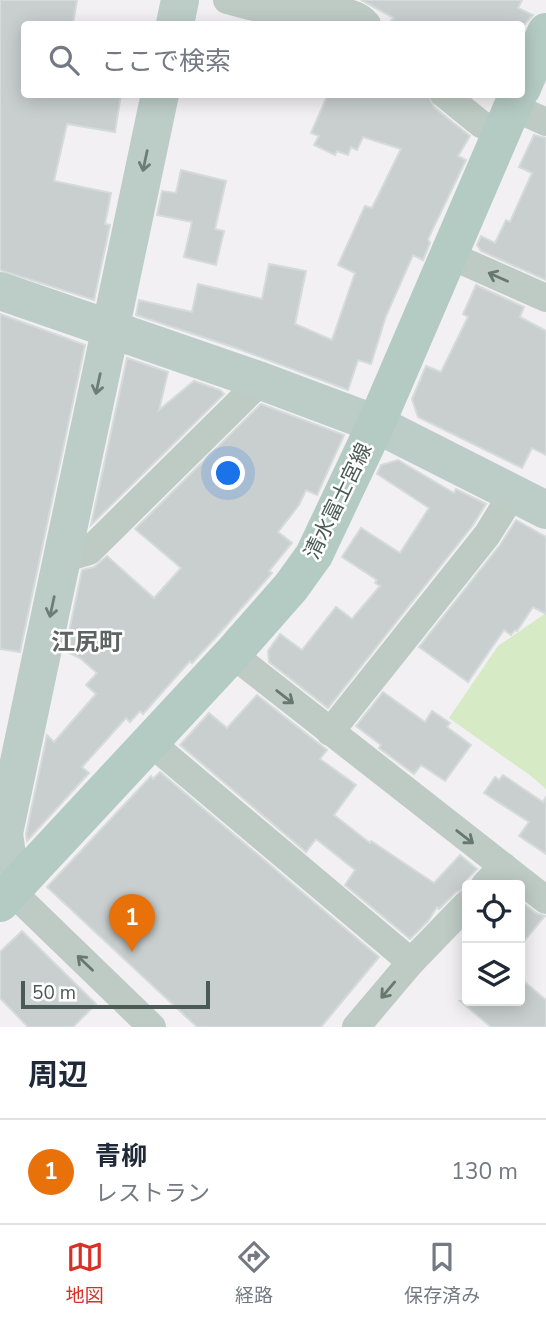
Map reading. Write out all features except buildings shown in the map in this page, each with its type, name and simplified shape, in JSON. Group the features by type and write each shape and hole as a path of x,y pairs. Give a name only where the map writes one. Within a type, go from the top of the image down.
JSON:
{"main road":[{"name":"清水富士宮線","path":"525,94 546,32"},
{"name":"清水富士宮線","path":"4,892 151,743 291,587 314,555 376,424 449,255 520,109"}],"street":[{"path":"175,21 180,0"},
{"path":"227,0 270,10 343,12 365,21"},
{"path":"152,1027 4,892 4,833 159,98"},
{"path":"449,98 481,124 520,109"},
{"path":"449,255 546,298"},
{"path":"0,291 261,381 376,424 546,510"},
{"path":"62,559 89,551 261,381"},
{"path":"330,732 487,536 513,493"},
{"path":"232,654 330,732 494,876 546,900"},
{"path":"151,743 411,962"},
{"path":"356,1027 411,962 462,909"}],"green space":[{"path":"546,613 546,789 449,718 498,646"}],"place":[{"name":"青柳","path":"132,952"}],"district":[{"name":"江尻町","path":"87,642"}]}
